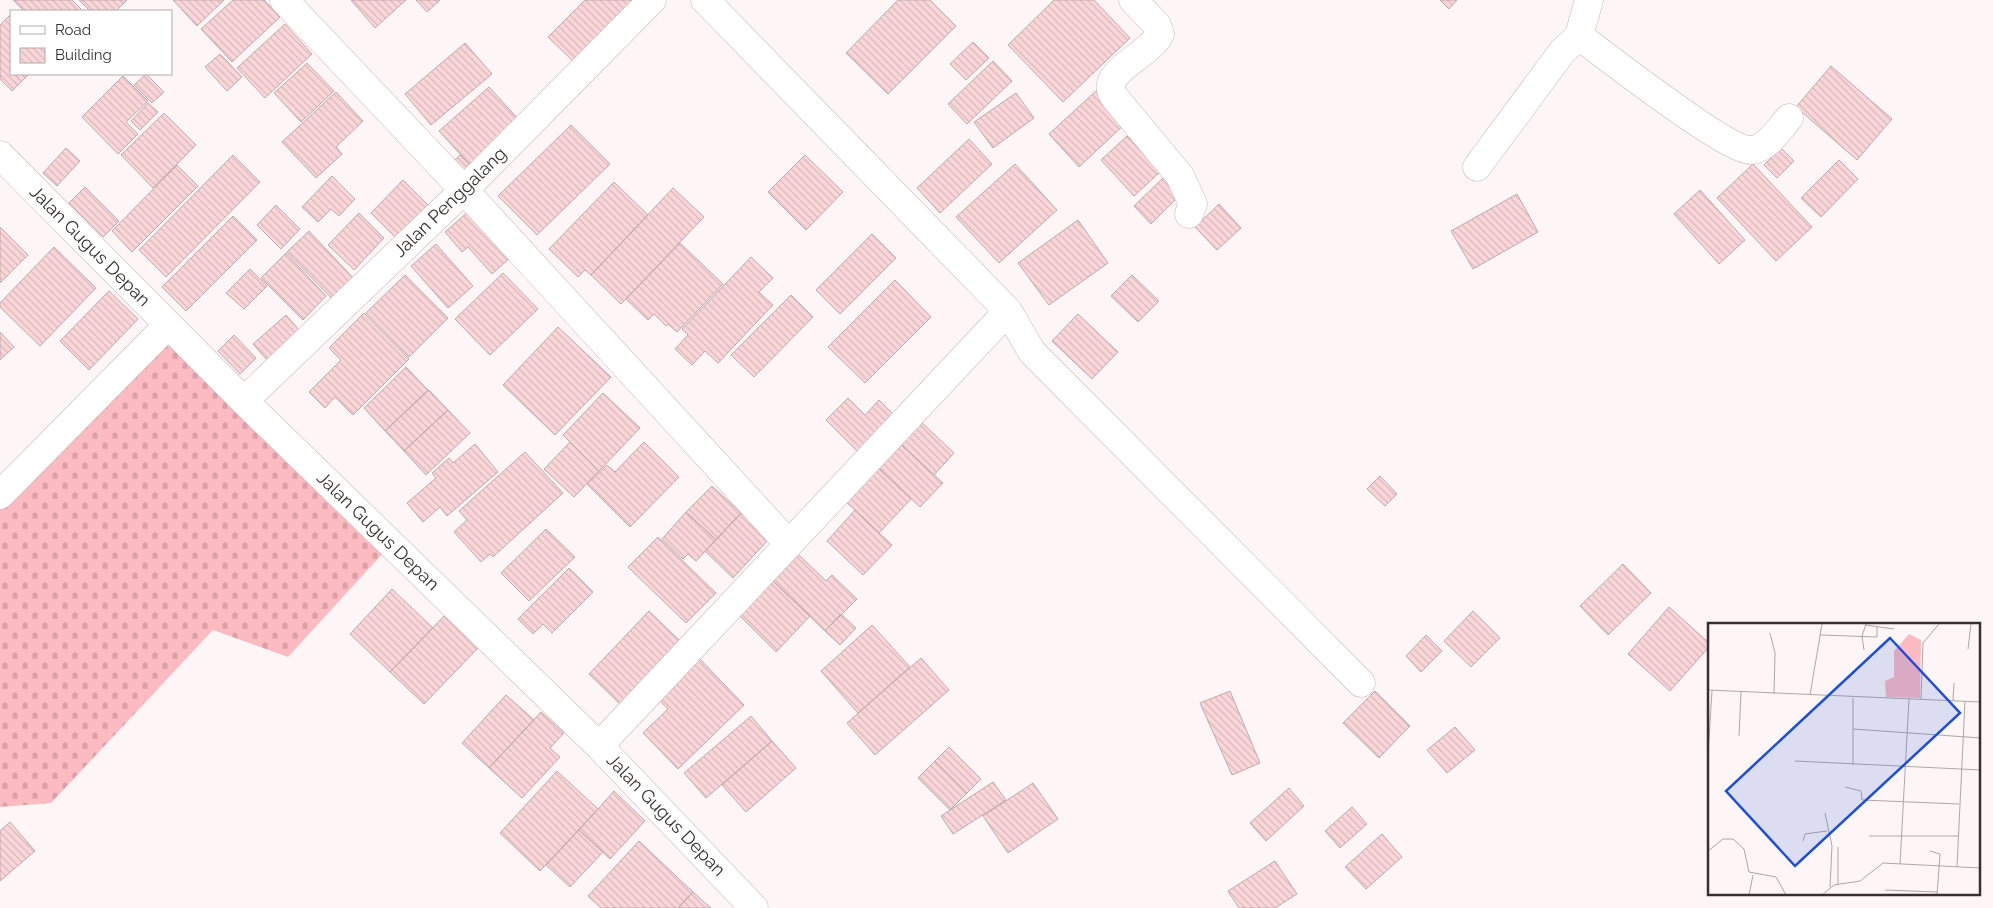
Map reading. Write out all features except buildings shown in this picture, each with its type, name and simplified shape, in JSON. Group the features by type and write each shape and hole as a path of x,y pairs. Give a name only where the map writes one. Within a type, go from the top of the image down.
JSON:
{"street":[{"path":"284,0 464,190 789,544"},
{"name":"Jalan Penggalang","path":"244,401 464,190 652,0"},
{"path":"705,0 1008,311 1032,352 1361,684"},
{"path":"1133,0 1157,25 1160,34 1118,74 1110,85 1111,90 1116,99 1180,176 1193,204 1189,214"},
{"path":"1477,167 1562,52 1579,36 1589,0"},
{"path":"1579,36 1688,116 1740,148 1758,149 1789,118"},
{"name":"Jalan Gugus Depan","path":"0,155 244,401 600,746 754,908"},
{"path":"600,746 1008,311"},
{"path":"0,495 168,325"}],"green space":[{"path":"163,334 385,551 288,657 213,630 51,803 0,807 0,505"}]}
